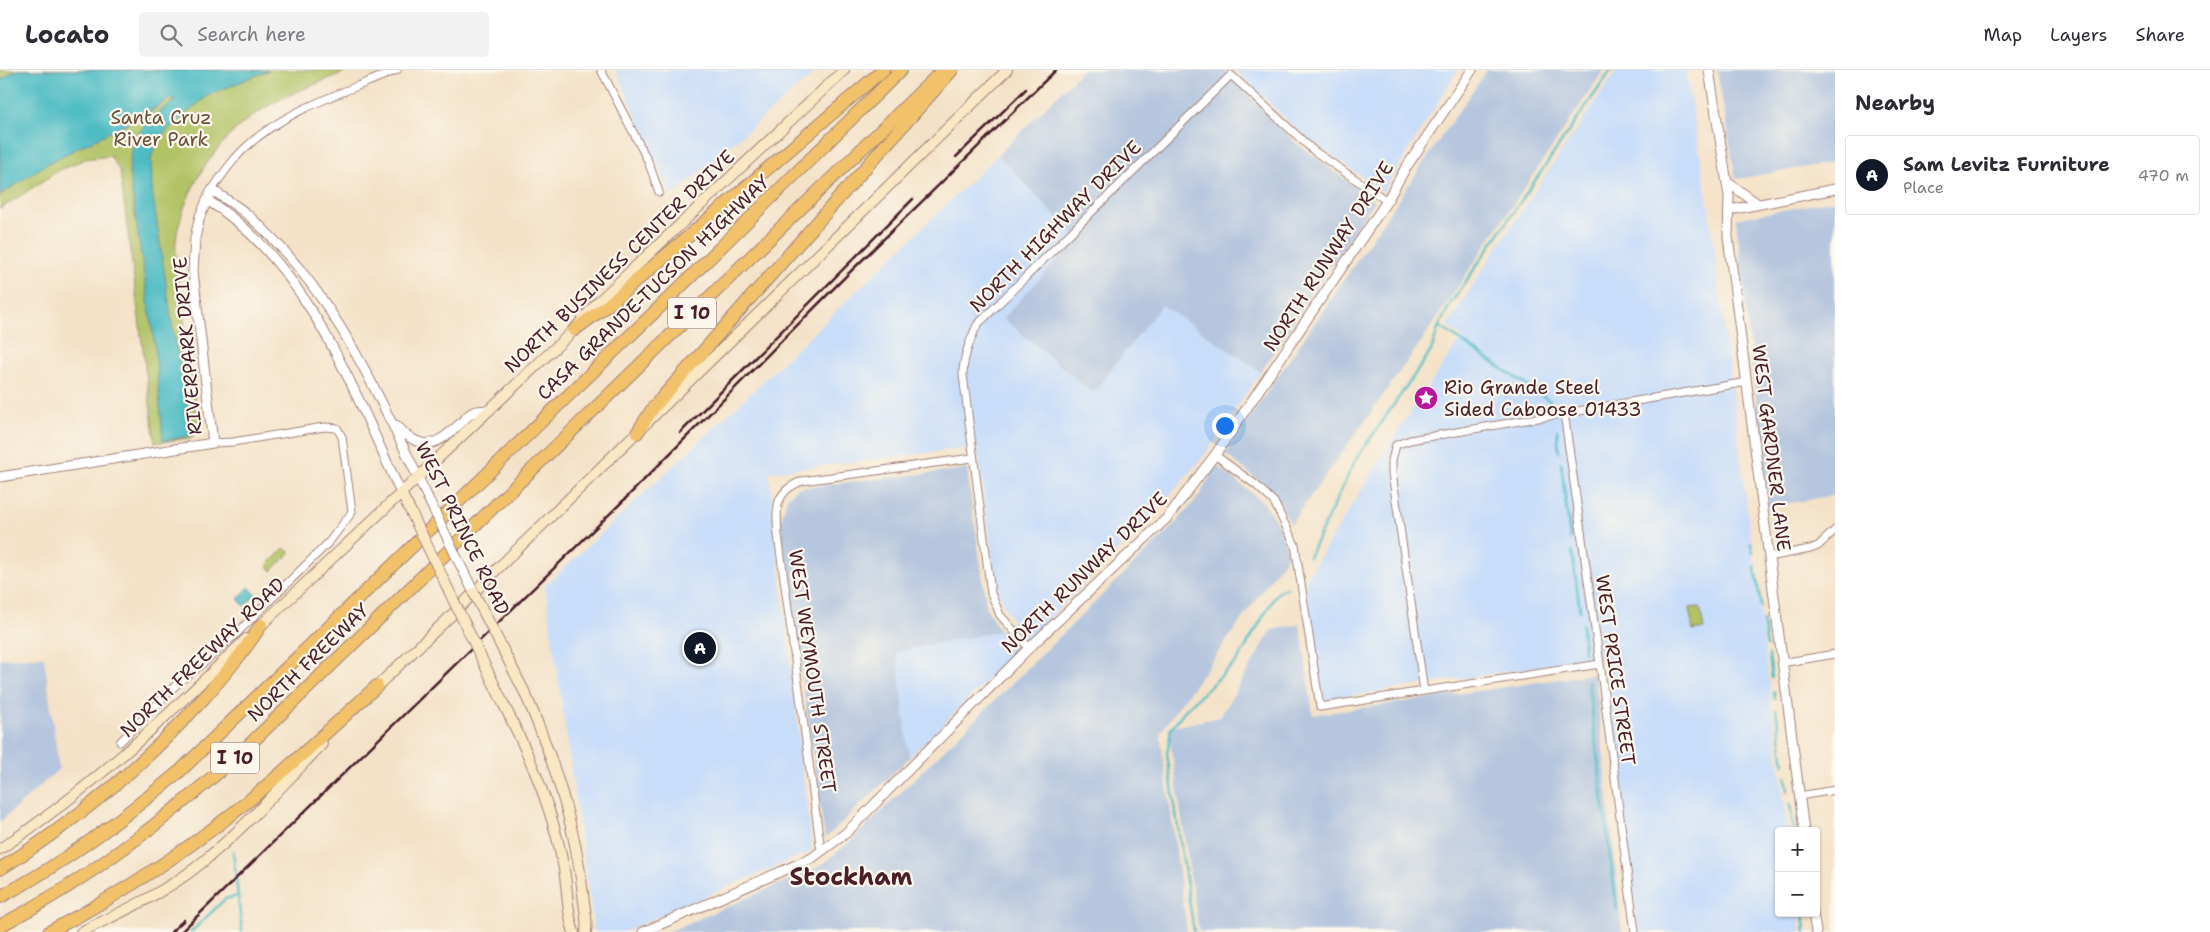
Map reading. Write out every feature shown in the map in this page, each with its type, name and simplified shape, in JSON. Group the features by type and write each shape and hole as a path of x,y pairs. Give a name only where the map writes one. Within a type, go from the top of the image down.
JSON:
{"highway":[{"path":"574,330 608,305 884,70"},
{"name":"CASA GRANDE-TUCSON HIGHWAY","path":"430,530 901,70"},
{"name":"NORTH FREEWAY","path":"0,926 47,900 102,864 187,801 248,747 943,70"},
{"path":"637,433 653,408 952,70"},
{"name":"NORTH FREEWAY","path":"0,897 56,864 95,838 179,772 430,530"},
{"path":"0,869 68,824 139,765 181,724 238,660 261,625"},
{"path":"48,932 134,883 200,837 272,781 377,686"}],"main road":[{"name":"NORTH BUSINESS CENTER DRIVE","path":"418,477 574,330 603,296 844,70"},
{"path":"81,932 157,894 193,870 240,831 377,686 458,609 1007,70"},
{"name":"NORTH FREEWAY ROAD","path":"0,849 107,770 169,714 418,477"},
{"name":"WEST PRINCE ROAD","path":"402,493 536,774 550,812 563,864 574,932"},
{"name":"WEST PRINCE ROAD","path":"474,593 525,693 539,725 565,801 580,874 586,932"}],"street":[{"path":"212,190 234,160 265,131 295,113 397,70"},
{"path":"601,70 648,161 660,192"},
{"name":"NORTH RUNWAY DRIVE","path":"642,932 812,858 846,833 1028,648 1167,518 1215,455 1387,201 1405,169 1472,70"},
{"name":"WEST GARDNER LANE","path":"1709,70 1727,182 1730,210 1728,237 1803,827"},
{"name":"NORTH HIGHWAY DRIVE","path":"1028,648 1000,615 991,593 972,458 963,364 977,325 1231,75 1314,151 1387,201"},
{"path":"1727,182 1758,204"},
{"path":"1730,210 1835,189"},
{"name":"RIVERPARK DRIVE","path":"212,190 200,216 195,238 193,272 213,443"},
{"name":"WEST PRINCE ROAD","path":"212,190 248,215 287,253 334,315 390,419 474,593"},
{"name":"WEST PRINCE ROAD","path":"208,200 224,210 253,236 302,295 325,331 402,493"},
{"path":"1424,690 1392,473 1392,460 1396,445 1410,440 1747,382"},
{"path":"390,419 405,435 421,444 431,445 443,439 472,412 490,410"},
{"name":"WEST PRICE STREET","path":"1564,413 1600,664 1635,932"},
{"path":"0,477 324,427 337,428 342,437 352,512 329,542 236,634 177,684 120,742"},
{"path":"1215,455 1256,485 1274,502 1295,545 1320,707 1600,664"},
{"name":"WEST WEYMOUTH STREET","path":"821,851 778,535 776,515 781,495 790,486 802,480 972,458"},
{"path":"1769,557 1810,550 1818,546 1835,530"},
{"path":"1781,663 1835,654"},
{"path":"1799,796 1835,790"},
{"path":"1814,917 1816,932"}],"shaded area":[{"path":"616,70 818,70 672,196"},
{"path":"1083,70 1224,70 1296,143 1374,201 1261,372 1162,305 1093,393 1003,318 1077,239 998,155"},
{"path":"1231,70 1458,70 1383,192 1300,133 1241,75"},
{"path":"1487,70 1604,70 1418,346 1291,524 1273,492 1225,454"},
{"path":"1617,70 1686,70 1709,209 1787,827 1775,827 1775,917 1799,917 1801,932 1638,932 1605,656 1324,700 1305,581 1402,425 1462,337 1447,326 1498,246"},
{"path":"1717,70 1835,70 1835,162 1736,179"},
{"path":"998,155 1078,239 1003,318 1093,393 1162,305 1261,372 1204,456 1147,522 909,758 897,651 1000,631 1013,620 1005,608 996,586 977,447 769,472 812,851 623,932 596,932 594,929 545,586 747,397"},
{"path":"1835,200 1835,495 1768,507 1736,219"},
{"path":"1216,465 1263,502 1280,527 1288,555 1160,733 1187,932 668,932 819,867 850,842 1176,523 1200,495"},
{"path":"967,469 987,609 1000,631 897,652 909,758 825,839 780,523 787,498 797,488"},
{"path":"1300,624 1313,715 1595,674 1622,932 1199,932 1168,728 1220,717 1272,630"},
{"path":"44,657 59,769 0,822 0,659"}],"green space":[{"name":"Santa Cruz River Park","path":"0,70 350,70 276,102 240,126 227,138 204,167 187,199 177,233 176,263 198,425 191,438 155,443 120,171 110,156 85,159 58,171 0,209"},
{"path":"284,548 290,553 272,571 267,565"},
{"path":"1700,607 1704,629 1693,631 1689,608"}],"water":[{"path":"17,70 269,70 207,96 165,132 155,146 151,158 152,190 173,330 194,435 163,441 155,348 129,173 133,149 141,130 155,115 175,101 175,99 169,99 148,113 48,163 0,195 0,80"},
{"path":"249,587 256,595 244,606 238,599"}],"waterway":[{"path":"1309,557 1356,459 1431,351 1439,326 1451,303 1611,70"},
{"path":"1439,326 1550,401"},
{"path":"1557,430 1559,452"},
{"path":"1561,463 1570,538"},
{"path":"1751,543 1753,553"},
{"path":"1572,551 1580,611"},
{"path":"1755,566 1761,607"},
{"path":"1194,932 1167,754 1171,729 1184,711 1238,660 1277,593 1287,588"},
{"path":"1763,621 1767,646"},
{"path":"1582,624 1584,652"},
{"path":"1769,655 1772,678"},
{"path":"1588,682 1617,910"},
{"path":"1774,691 1775,699"},
{"path":"1776,710 1784,764"},
{"path":"1786,777 1788,791"},
{"path":"1790,804 1793,827"},
{"path":"233,851 242,932"},
{"path":"191,932 225,899 238,896"},
{"path":"1803,917 1805,932"}],"railway":[{"path":"181,932 625,499 848,274 1056,70"},
{"path":"956,157 1026,89"},
{"path":"680,433 913,199"},
{"path":"1422,403 1430,392"},
{"path":"171,932 184,920"}],"place":[{"name":"Rio Grande Steel Sided Caboose 01433","path":"1426,398"},
{"name":"Sam Levitz Furniture","path":"700,648"}],"district":[{"name":"Stockham","path":"851,877"}]}
